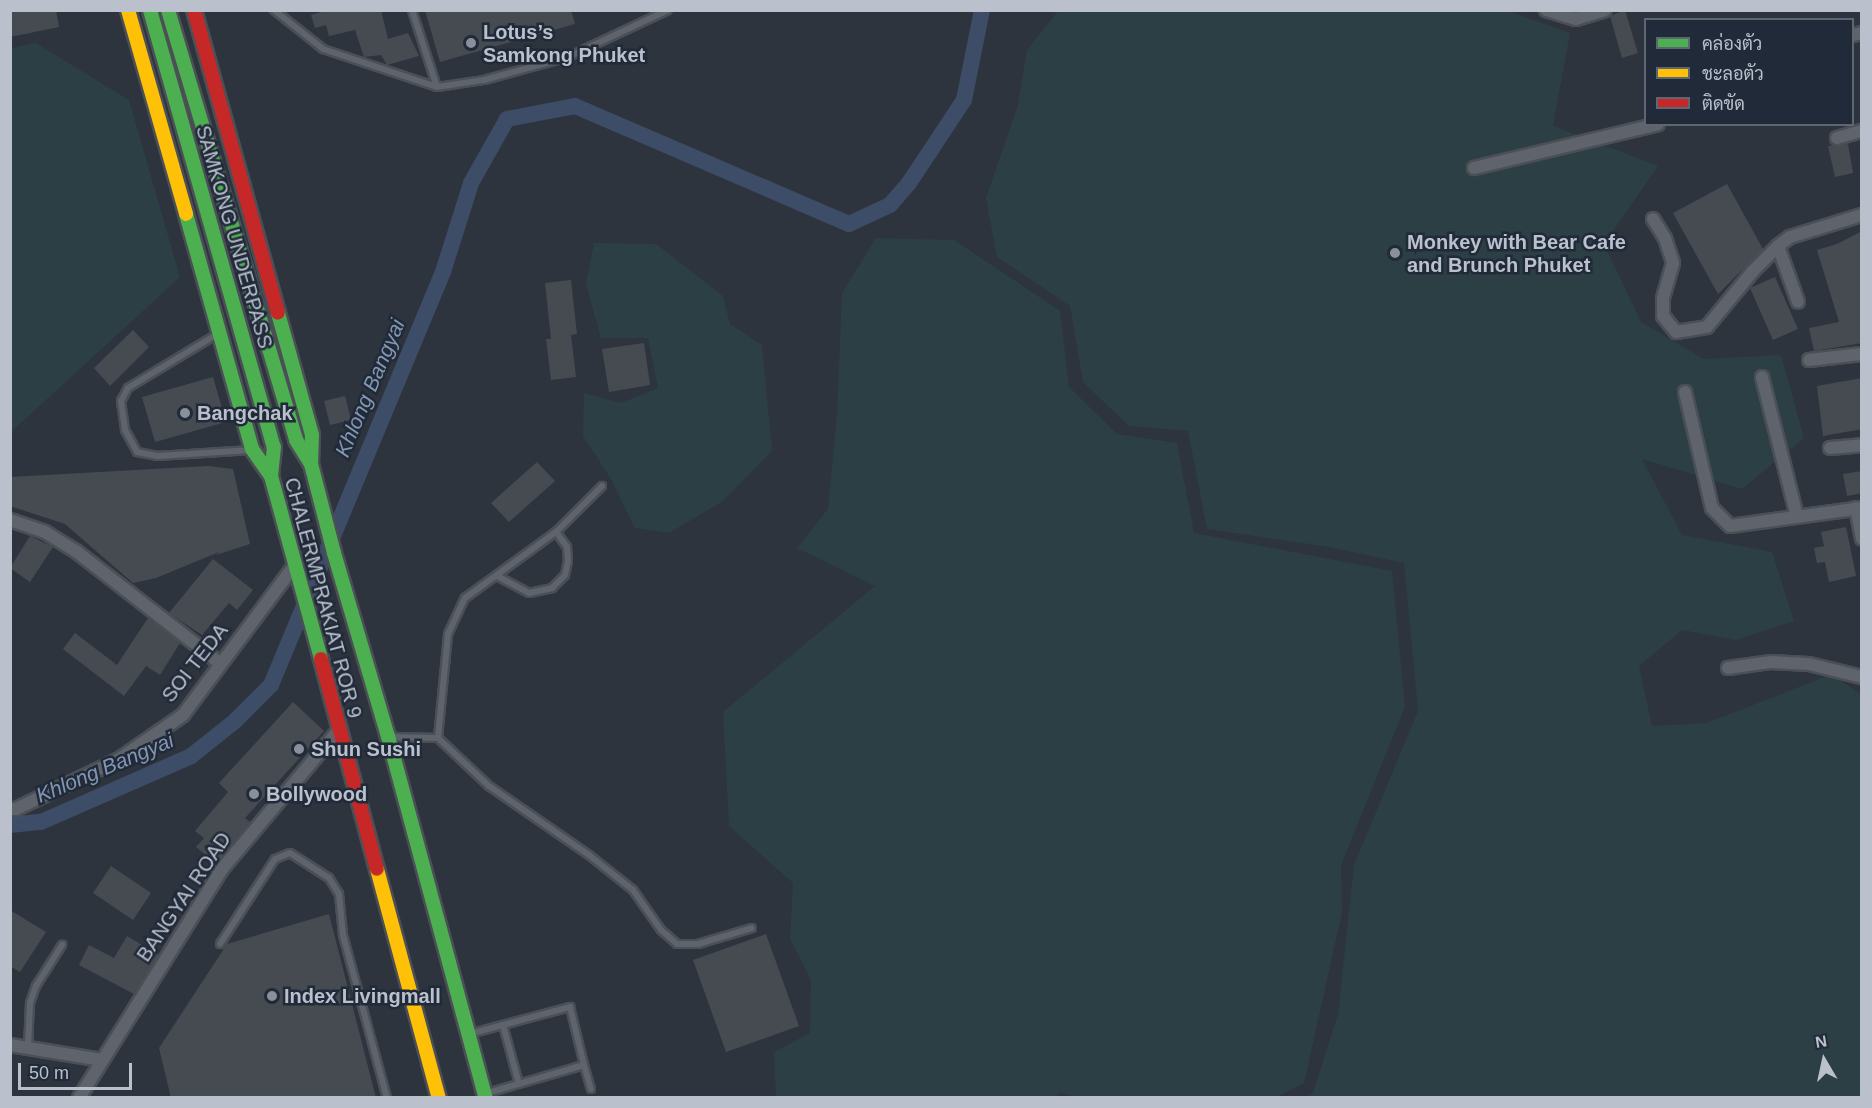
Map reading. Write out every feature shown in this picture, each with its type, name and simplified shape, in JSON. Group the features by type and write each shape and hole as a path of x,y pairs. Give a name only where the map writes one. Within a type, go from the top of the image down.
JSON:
{"main road":[{"name":"CHALERMPRAKIAT ROR 9","path":"128,10 252,450 271,476 338,731 439,1098"},
{"name":"SAMKONG UNDERPASS","path":"150,10 274,447 271,476"},
{"name":"SAMKONG UNDERPASS","path":"168,10 296,440 311,464"},
{"name":"CHALERMPRAKIAT ROR 9","path":"194,10 312,435 311,464 334,553 388,736 485,1096"}],"street":[{"path":"1546,10 1575,19 1605,10"},
{"path":"1474,168 1650,126"},
{"path":"1837,138 1862,131"},
{"path":"1653,219 1665,238 1672,262 1663,299 1663,316 1676,332 1707,327 1778,246 1790,237 1862,215"},
{"path":"1778,246 1798,302"},
{"path":"1809,360 1862,354"},
{"path":"1762,377 1797,516"},
{"path":"1685,392 1712,508 1730,526 1859,508 1862,538"},
{"path":"1830,448 1862,446"},
{"path":"10,520 45,532 77,552 221,664"},
{"name":"SOI TEDA","path":"10,809 16,809 128,753 183,715 294,566"},
{"path":"1728,668 1770,662 1809,664 1862,676"},
{"name":"BANGYAI ROAD","path":"79,1098 222,869 338,731"},
{"path":"10,1045 102,1060"}],"lane":[{"path":"274,10 323,49 437,87 484,80 568,57 668,10"},
{"path":"412,10 437,87"},
{"path":"219,333 128,388 121,401 125,430 137,452 147,454 252,450"},
{"path":"438,738 448,634 465,598 556,532 602,486"},
{"path":"497,576 529,593 552,588 565,575 568,561 567,547 556,532"},
{"path":"388,736 438,738 489,786 589,855 633,890 661,930 677,944 698,944 752,928"},
{"path":"220,944 274,859 290,853 329,878 339,894 343,935 387,1098"},
{"path":"28,1047 30,1003 36,986 62,945"},
{"path":"469,1035 570,1007 591,1089"},
{"path":"503,1025 519,1084"},
{"path":"485,1096 585,1065"}],"green space":[{"path":"1505,10 1570,33 1553,126 1658,166 1604,244 1641,322 1704,359 1781,355 1804,438 1742,489 1642,459 1682,535 1772,552 1794,621 1736,640 1682,630 1639,666 1652,726 1707,723 1832,674 1861,695 1861,1097 1306,1097 1313,1093 1338,1014 1354,865 1418,711 1404,563 1329,547 1207,529 1188,431 1129,426 1083,382 1070,306 997,257 986,198 1018,105 1027,50 1058,11"},
{"path":"36,43 129,100 180,277 11,432 11,48"},
{"path":"876,238 954,240 1060,311 1069,387 1117,434 1177,443 1194,533 1392,571 1405,707 1341,865 1342,912 1304,1083 1274,1098 1080,1098 1061,1093 1052,1098 776,1097 774,1052 810,1033 811,980 790,939 793,883 729,826 723,712 875,586 797,548 828,509 837,415 842,293"},
{"path":"594,243 656,244 723,296 730,324 762,345 772,451 723,501 669,533 635,528 611,479 583,436 584,393 621,403 658,388 648,338 601,338 586,284"}],"building":[{"path":"10,10 56,10 59,27 10,37"},
{"path":"328,10 381,10 388,39 408,33 419,56 387,65 381,55 364,57 355,30 329,36 326,25 315,28 311,15"},
{"name":"Lotus’s Samkong Phuket","path":"425,10 571,10 575,24 440,62"},
{"path":"1625,10 1638,53 1622,58 1610,16"},
{"path":"1848,144 1853,173 1835,177 1828,146"},
{"path":"1727,184 1763,249 1718,294 1673,213"},
{"path":"1862,231 1862,343 1814,351 1809,328 1839,322 1817,250 1837,244"},
{"path":"1775,277 1798,329 1773,340 1750,288"},
{"path":"571,280 577,334 571,335 576,377 551,380 546,339 551,339 545,283"},
{"path":"133,330 149,347 110,386 94,368"},
{"path":"644,343 650,385 609,392 602,349"},
{"path":"213,377 226,422 155,442 142,397"},
{"path":"1862,378 1862,429 1823,436 1817,386"},
{"path":"345,396 351,420 330,425 324,401"},
{"path":"537,462 555,481 509,522 491,503"},
{"path":"208,466 233,469 250,544 216,555 219,552 156,578 133,583 65,524 10,506 10,477"},
{"path":"1862,471 1862,493 1847,496 1843,474"},
{"path":"1846,527 1856,576 1829,582 1825,562 1817,563 1814,548 1824,546 1821,532"},
{"path":"30,536 53,547 30,582 10,568"},
{"path":"213,559 253,590 237,610 229,603 202,635 169,613"},
{"path":"148,618 180,643 160,675 146,666 124,696 63,649 75,633 117,665"},
{"path":"293,702 324,731 245,818 250,822 216,863 196,847 204,838 195,831 228,792 219,783"},
{"path":"111,866 151,893 133,920 93,893"},
{"path":"10,910 46,932 20,972 10,966"},
{"name":"Index Livingmall","path":"329,914 376,1098 171,1098 159,1048 227,944"},
{"path":"766,934 799,1026 726,1052 693,960"},
{"path":"127,936 159,955 134,994 79,965 89,945 114,958"}],"waterway":[{"name":"Khlong Bangyai","path":"10,825 41,822 191,756 235,721 271,685 443,272 471,183 507,119 575,106 849,224 890,205 909,183 964,100 982,10"}],"traffic: fast":[{"path":"150,10 274,447 271,476"},
{"path":"168,10 296,440 311,464"},
{"path":"186,214 252,449 271,476 321,659"},
{"path":"278,313 312,435 311,464 334,553 388,736 486,1098"}],"traffic: slow":[{"path":"128,10 186,214"},
{"path":"377,869 439,1098"}],"traffic: jam":[{"path":"194,10 278,313"},
{"path":"321,659 377,869"}],"place":[{"name":"Lotus’s Samkong Phuket","path":"471,43"},
{"name":"Monkey with Bear Cafe and Brunch Phuket","path":"1395,253"},
{"name":"Bangchak","path":"185,413"},
{"name":"Shun Sushi","path":"299,749"},
{"name":"Bollywood","path":"254,794"},
{"name":"Index Livingmall","path":"272,996"}]}
